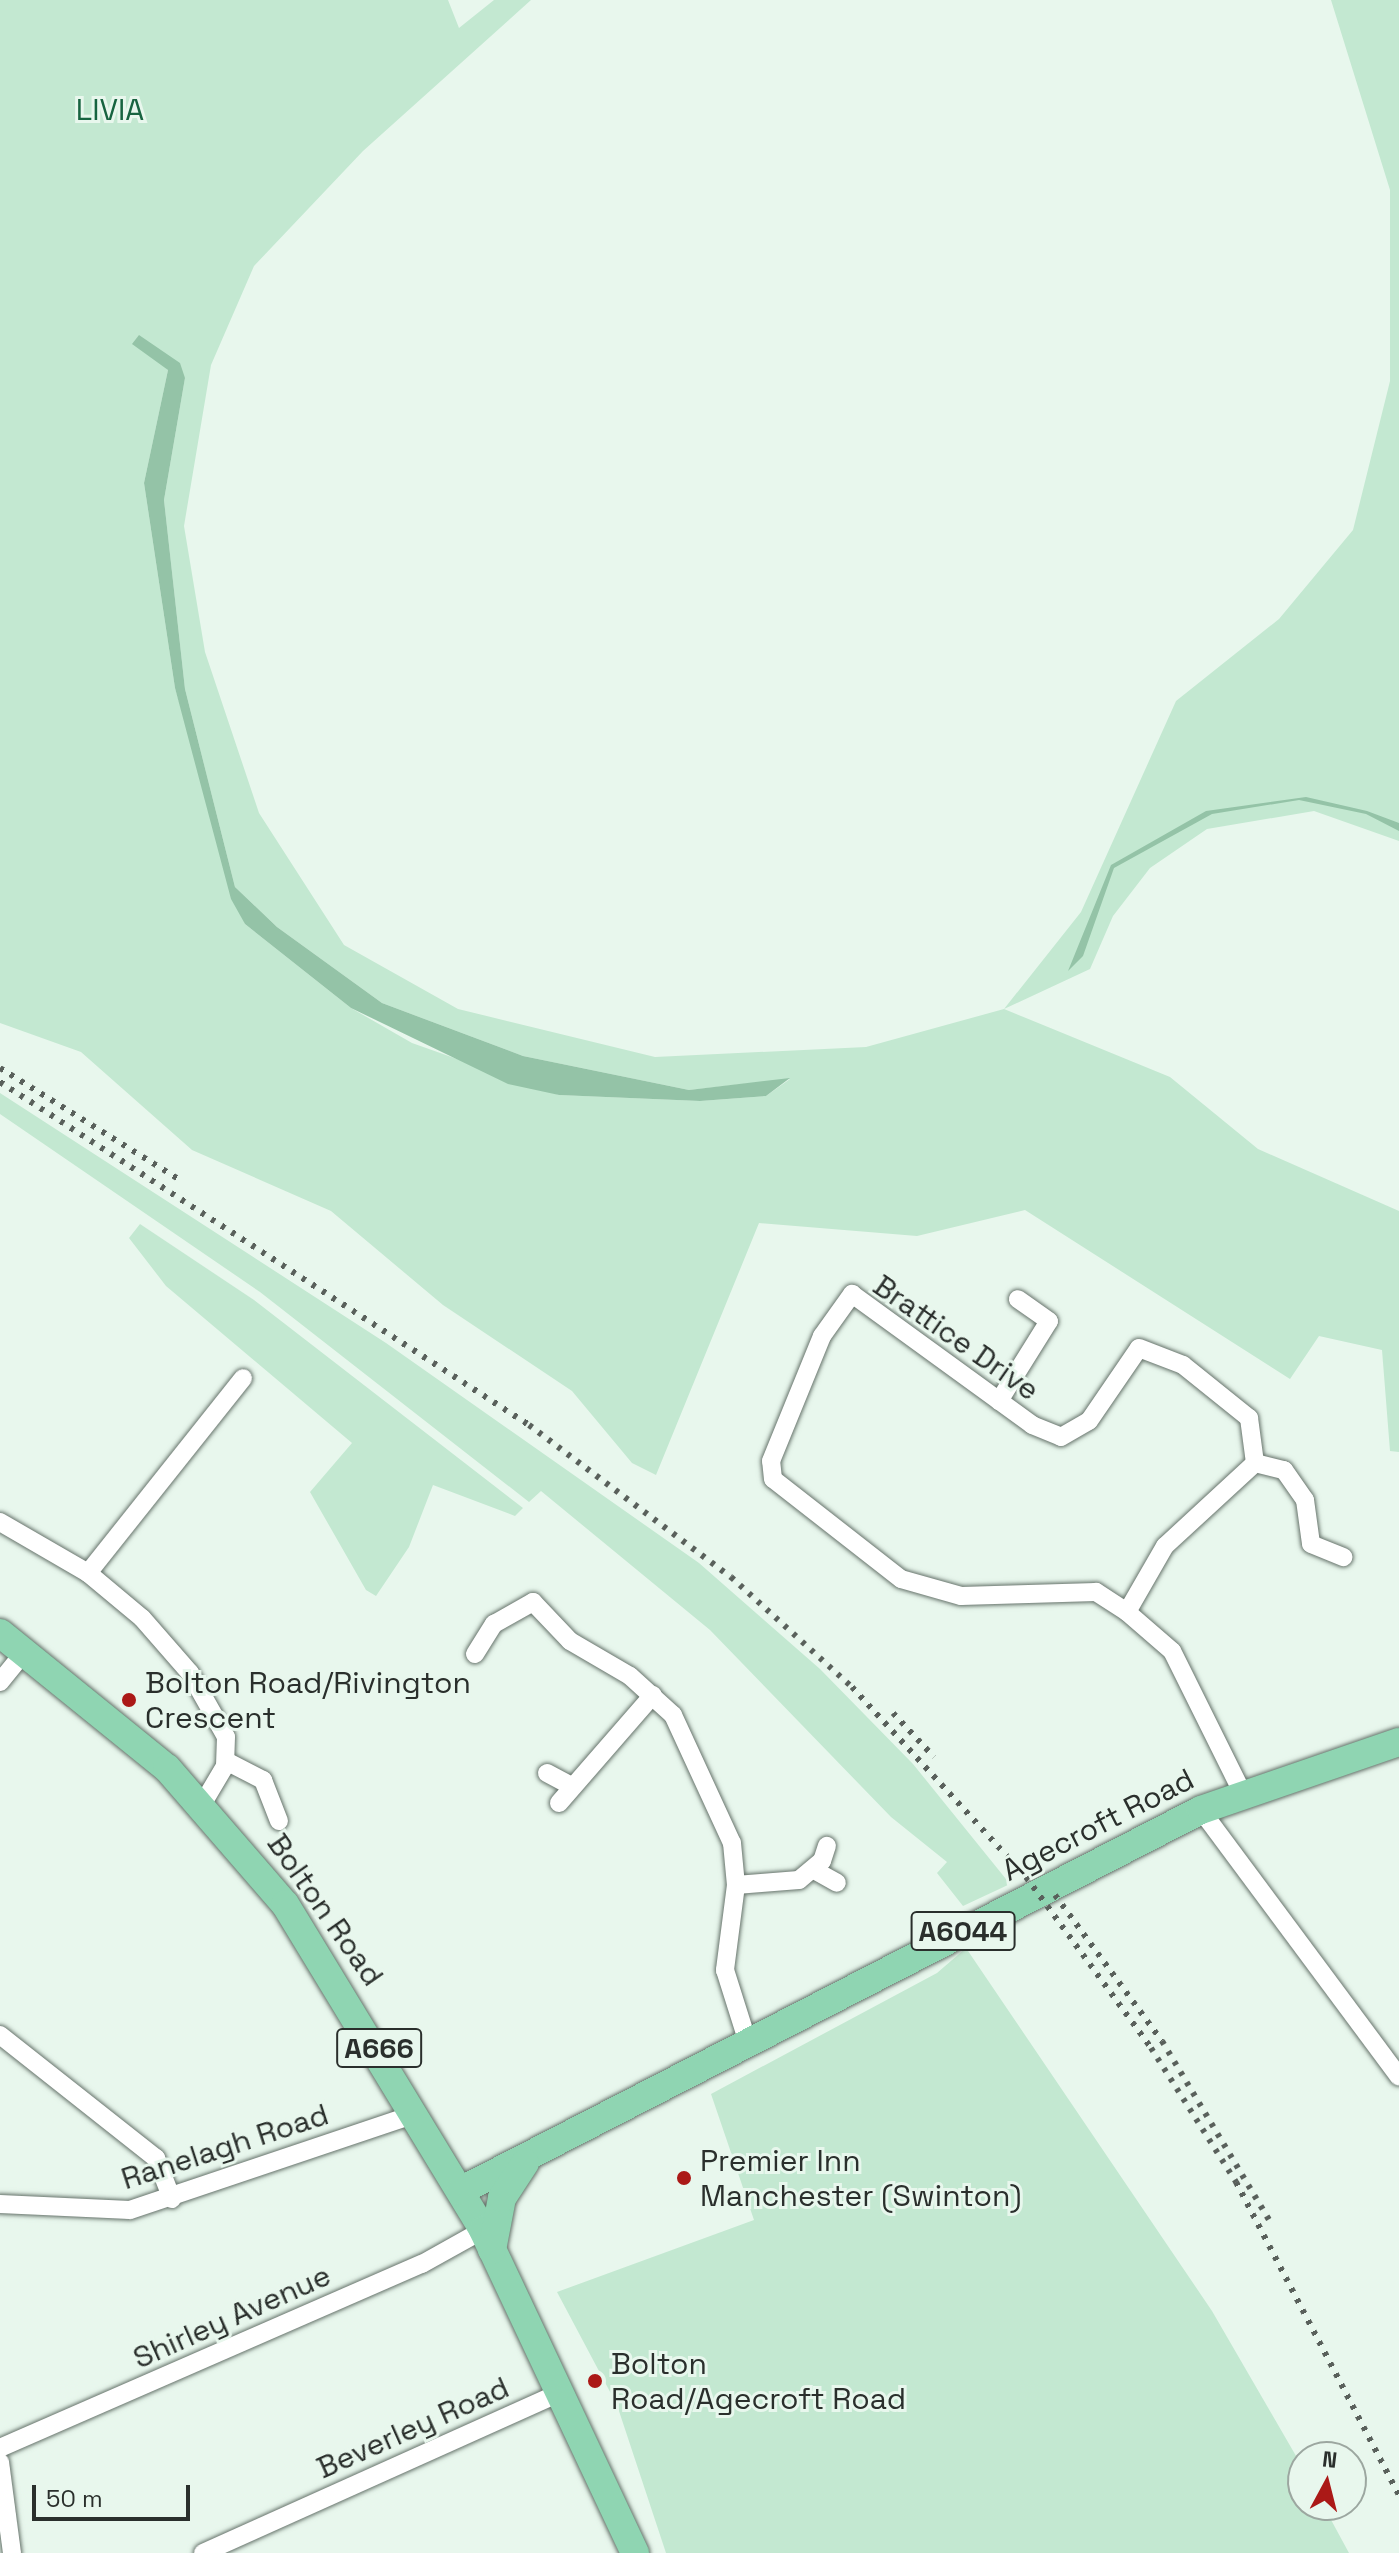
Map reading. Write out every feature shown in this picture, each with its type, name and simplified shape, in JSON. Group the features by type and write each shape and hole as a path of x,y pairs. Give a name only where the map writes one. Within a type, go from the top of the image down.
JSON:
{"main road":[{"name":"Bolton Road","path":"0,1633 203,1803 293,1916 415,2114 487,2240 635,2553"},
{"name":"Agecroft Road","path":"456,2183 534,2155 1201,1810 1242,1792 1399,1742"},
{"path":"487,2240 502,2198 534,2155"}],"street":[{"name":"Brattice Drive","path":"1242,1792 1172,1651 1127,1612 1096,1592 961,1596 901,1579 773,1479 771,1461 822,1336 852,1294 999,1401 1061,1437 1089,1421 1139,1348 1225,1392 1249,1418 1255,1463"},
{"path":"999,1401 1049,1321 1018,1299"},
{"path":"88,1573 243,1378"},
{"path":"1127,1612 1165,1546 1255,1463 1284,1470 1305,1500 1311,1544 1343,1557"},
{"path":"0,1522 88,1573 142,1618 190,1673 226,1737 226,1761 203,1803"},
{"path":"475,1654 494,1624 533,1602 570,1641 653,1695 688,1744 732,1843 736,1885 725,1970 749,2046"},
{"path":"0,1682 24,1652"},
{"path":"559,1803 570,1785 653,1695"},
{"path":"226,1761 263,1780 279,1821"},
{"path":"547,1773 570,1785"},
{"path":"1201,1810 1399,2077"},
{"path":"736,1885 789,1882 814,1870 827,1846"},
{"path":"814,1870 837,1883"},
{"path":"0,2035 156,2158 172,2199"},
{"name":"Ranelagh Road","path":"0,2204 77,2213 172,2199 415,2114"},
{"name":"Shirley Avenue","path":"0,2448 422,2264 487,2240"},
{"name":"Beverley Road","path":"203,2553 559,2393"},
{"path":"0,2462 12,2553"}],"green space":[{"name":"LIVIA","path":"0,0 448,0 459,28 494,0 531,0 363,151 254,266 211,365 184,526 205,652 259,813 344,945 458,1009 655,1057 866,1047 1004,1009 1170,1077 1258,1149 1399,1211 1399,1452 1390,1451 1382,1350 1319,1336 1290,1379 1025,1210 917,1236 759,1223 656,1475 632,1463 572,1391 443,1305 331,1211 192,1150 81,1052 0,1023","holes":["159,359 185,378 164,500 185,689 235,887 277,927 382,1003 523,1056 689,1090 790,1079 766,1096 700,1101 559,1095 412,1043 351,1008 245,924 175,688 144,483 168,370"]},
{"path":"1331,0 1399,0 1399,841 1314,811 1207,829 1150,868 1113,916 1090,969 1004,1009 1081,912 1176,701 1279,619 1353,530 1390,381 1390,190"},
{"path":"0,1093 386,1343 699,1563 820,1669 913,1764 1010,1884 963,1906 937,1873 947,1862 891,1817 710,1630 541,1491 529,1502 260,1292 0,1114"},
{"path":"140,1224 254,1300 523,1508 515,1516 433,1485 409,1547 376,1596 366,1590 310,1492 352,1443 166,1286 129,1238"},
{"path":"966,1948 1212,2311 1287,2441 1287,2521 1332,2521 1349,2553 666,2553 617,2405 557,2292 754,2220 711,2094 937,1973"}],"shaded area":[{"path":"139,335 180,363 185,378 164,500 185,689 235,887 277,927 382,1003 523,1056 689,1090 790,1078 766,1096 700,1101 559,1095 508,1084 351,1008 245,924 231,899 175,688 144,483 168,370 132,344"},
{"path":"1306,797 1367,811 1399,823 1399,831 1366,814 1299,800 1212,814 1114,868 1083,956 1068,971 1111,865 1206,811"}],"railway":[{"path":"0,1068 180,1180"},
{"path":"0,1082 529,1425 731,1577 852,1687 1026,1877 1151,2048 1236,2182 1399,2495"},
{"path":"893,1713 934,1757"},
{"path":"1055,1895 1162,2041 1272,2225"}],"place":[{"name":"Bolton Road/Rivington Crescent","path":"129,1700"},
{"name":"Premier Inn Manchester (Swinton)","path":"684,2178"},
{"name":"Bolton Road/Agecroft Road","path":"595,2381"}]}
